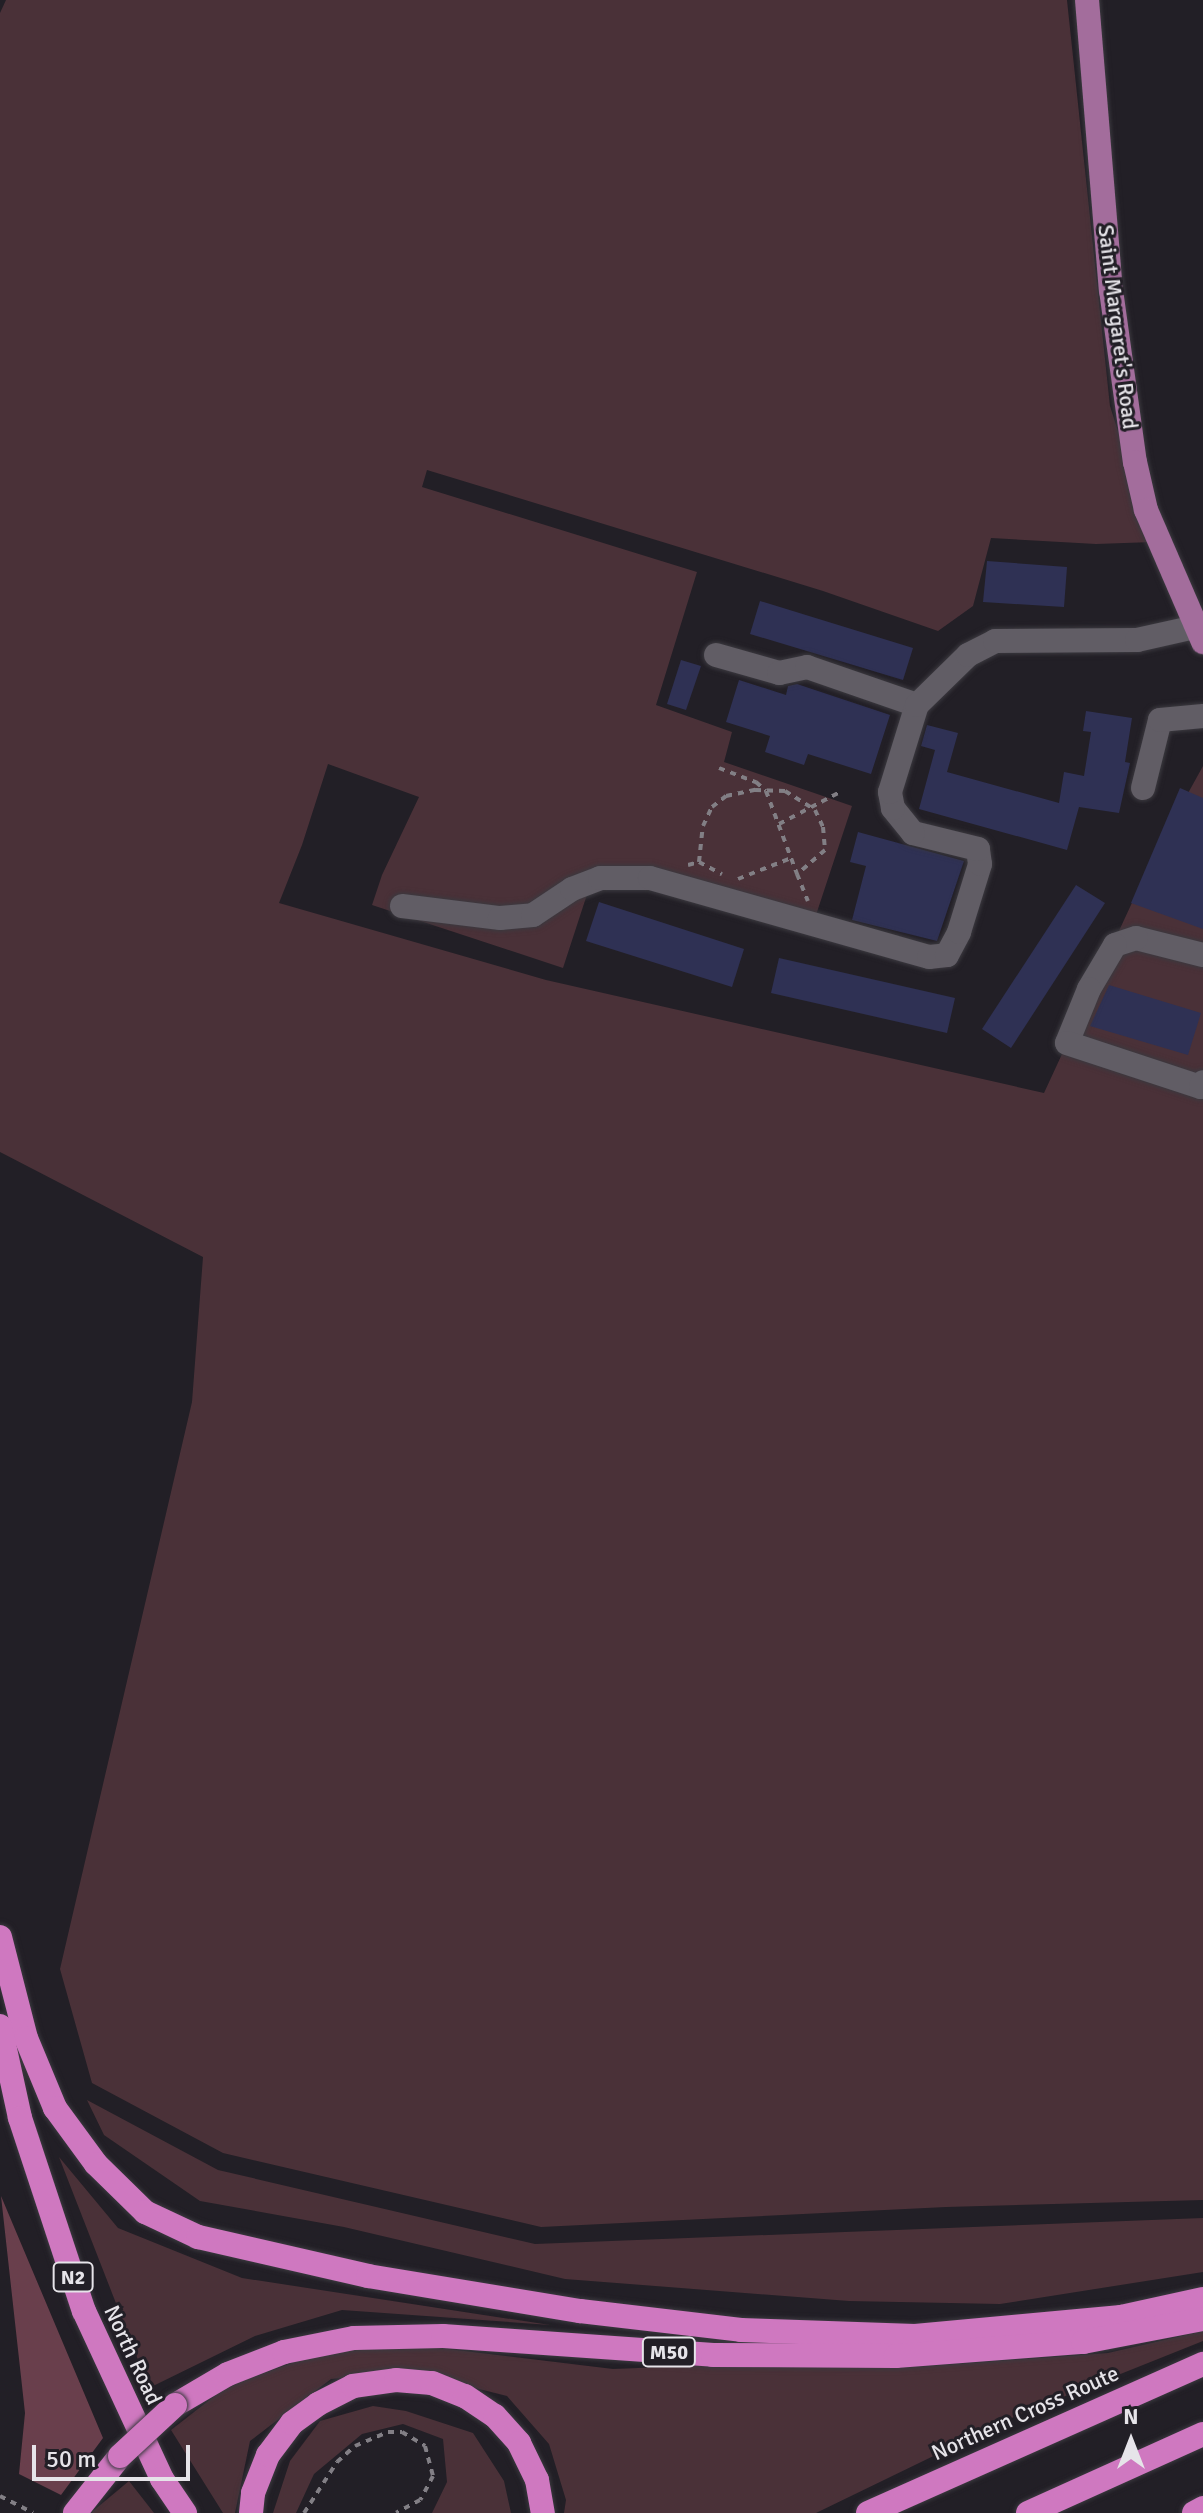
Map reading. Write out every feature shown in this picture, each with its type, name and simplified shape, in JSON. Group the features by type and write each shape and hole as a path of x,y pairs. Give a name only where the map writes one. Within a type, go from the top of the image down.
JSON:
{"highway":[{"path":"0,1937 26,2038 55,2108 96,2164 145,2212 198,2237 368,2276 580,2311 741,2330 915,2336 1121,2317 1203,2299"},
{"name":"North Road","path":"0,2026 20,2118 84,2311 162,2479 185,2513"},
{"name":"M50","path":"75,2513 120,2456 175,2405 228,2374 284,2352 354,2338 443,2336 713,2355 896,2356 1083,2342 1203,2319"},
{"name":"Northern Cross Route","path":"868,2513 1203,2364"},
{"path":"251,2513 253,2493 268,2455 292,2423 318,2404 353,2386 396,2380 432,2383 465,2396 495,2416 519,2443 537,2480 543,2513"},
{"path":"1028,2513 1203,2434"},
{"path":"1194,2513 1203,2508"}],"main road":[{"name":"Saint Margaret's Road","path":"1087,0 1111,290 1130,433 1146,510 1199,634"}],"lane":[{"path":"402,906 500,918 533,915 572,889 600,878 650,878 929,957 947,955 959,932 980,864 978,849 913,833 893,808 890,792 917,705 968,655 995,641 1137,640 1199,634"},
{"path":"716,655 779,673 807,667 917,705"},
{"path":"1143,788 1160,720 1203,716"},
{"path":"1203,955 1136,938 1115,945 1089,989 1067,1043 1201,1087 1203,1082"}],"path":[{"path":"719,768 756,782 766,791 811,909 808,924"},
{"path":"667,883 673,869 699,862 703,826 712,807 726,796 766,791 785,791 811,807 823,827 825,850 797,874"},
{"path":"779,824 840,792"},
{"path":"702,893 791,858"},
{"path":"304,2513 337,2462 355,2446 388,2432 402,2432 425,2446 433,2476 420,2500 396,2513"},
{"path":"0,2496 33,2513"}],"shaded area":[{"path":"6,0 1067,0 1110,406 1153,542 1096,544 991,538 973,606 938,631 823,591 427,470 422,487 697,572 656,705 732,732 724,762 852,806 816,915 594,873 563,968 372,905 382,875 419,797 328,764 302,845 279,903 546,980 1044,1093 1155,853 1203,766 1203,2200 946,2207 541,2227 223,2153 92,2083 60,1969 192,1402 203,1257 0,1152 0,13"},
{"path":"87,2100 218,2170 535,2244 1203,2218 1203,2272 1000,2304 849,2301 565,2279 344,2227 200,2201 104,2135"},
{"path":"59,2157 118,2228 242,2278 550,2325 342,2310 255,2336 149,2388"},
{"path":"1,2196 103,2438 61,2495 19,2474 25,2413"},
{"path":"1203,2331 1203,2341 1018,2415 816,2513 564,2513 566,2500 549,2444 507,2396 411,2372 331,2379 250,2441 235,2513 223,2513 171,2430 226,2387 303,2359 390,2342 613,2369 739,2364 900,2368 1108,2353"},
{"path":"373,2406 406,2411 473,2433 504,2481 511,2513 432,2513 447,2482 443,2439 403,2424 362,2434 314,2474 296,2513 273,2513 290,2461 320,2421"},
{"path":"129,2481 154,2513 92,2513 93,2511"}],"building":[{"path":"987,561 1067,567 1064,607 983,602"},
{"path":"760,601 913,648 903,680 750,634"},
{"path":"681,660 701,666 686,710 667,704"},
{"path":"739,680 786,695 788,686 797,684 890,715 871,774 808,754 804,765 765,752 770,736 726,722"},
{"path":"1086,711 1132,718 1125,762 1130,763 1119,813 1079,807 1067,850 919,809 935,750 921,746 927,725 958,733 947,772 1059,803 1064,772 1084,776 1091,732 1083,731"},
{"path":"1180,788 1203,798 1203,929 1131,903"},
{"path":"858,832 964,861 937,941 852,920 866,866 850,862"},
{"path":"1076,885 1105,903 1011,1048 982,1029"},
{"path":"599,902 744,949 732,987 586,941"},
{"path":"779,958 955,998 947,1033 771,993"},
{"path":"1109,985 1201,1013 1188,1055 1090,1026"}]}
